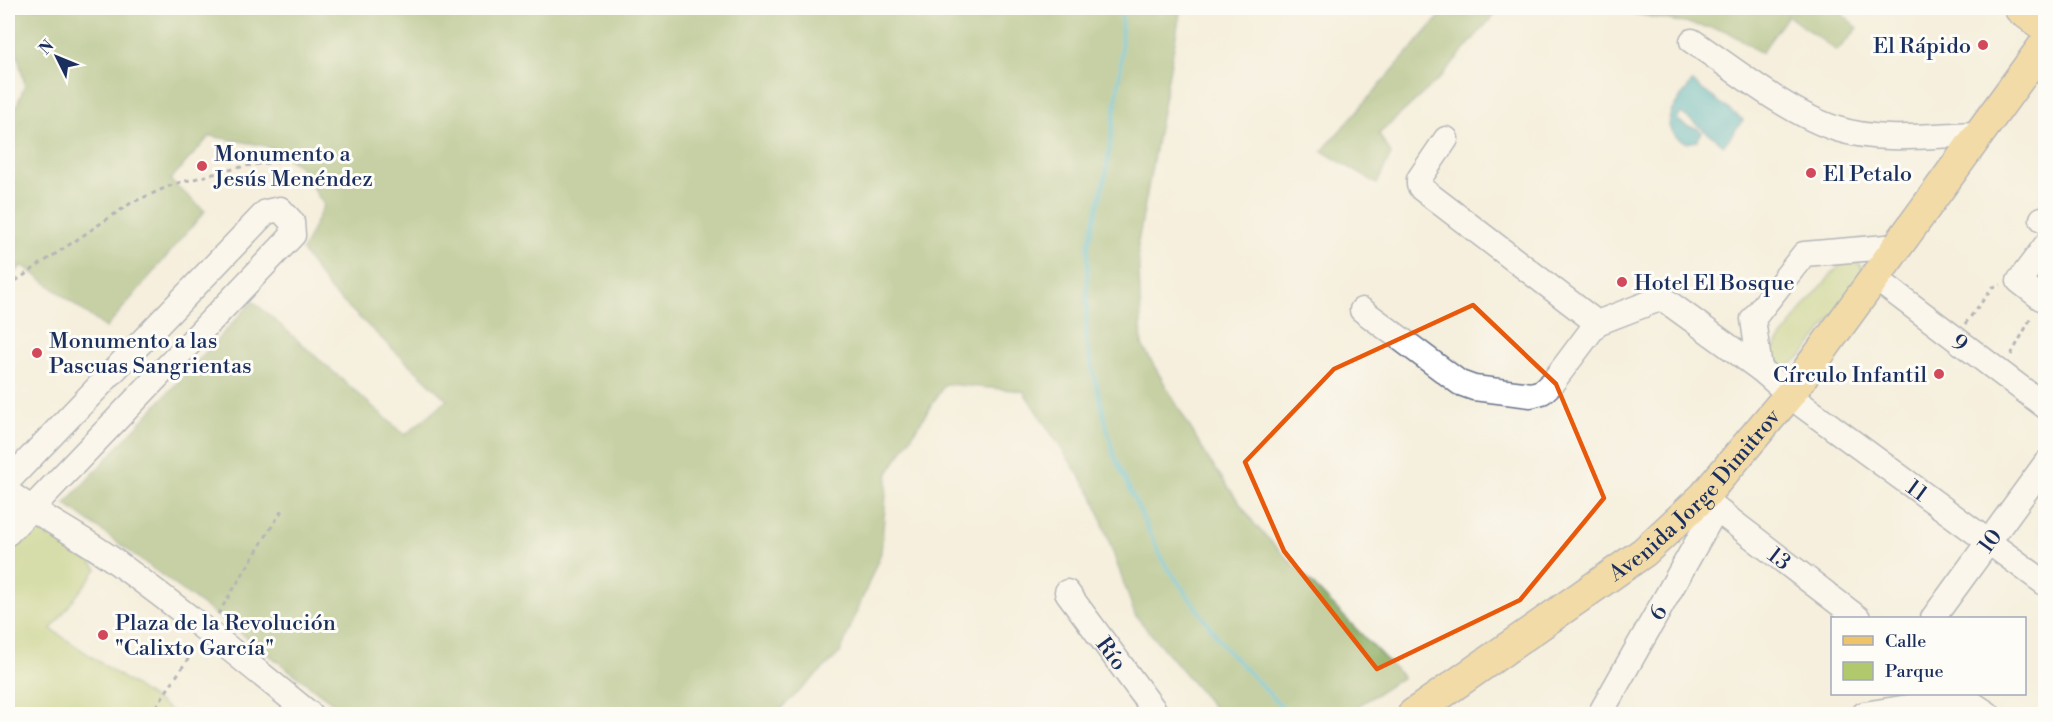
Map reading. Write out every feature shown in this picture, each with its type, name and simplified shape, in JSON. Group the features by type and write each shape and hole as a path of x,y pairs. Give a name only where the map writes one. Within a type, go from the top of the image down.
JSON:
{"highway":[{"path":"2021,8 2046,26"}],"main road":[{"name":"Avenida Jorge Dimitrov","path":"1882,283 1898,246 2046,42"},
{"name":"Avenida Jorge Dimitrov","path":"1443,714 1658,564 1685,540 1710,502 1796,400 1882,283 2046,73"},
{"name":"Avenida Jorge Dimitrov","path":"1413,714 1644,552 1710,502"}],"street":[{"path":"1692,41 1795,110 1837,129 1877,136 1978,134"},
{"path":"1362,310 1467,387 1531,395 1542,392 1552,383 1597,323 1422,189 1419,179 1446,139"},
{"path":"8,481 266,212 280,209 292,222 293,235 8,532"},
{"path":"2043,298 2019,281 2046,245"},
{"path":"1760,369 1753,319 1804,254 1898,246"},
{"name":"9","path":"1882,283 2046,407"},
{"name":"11","path":"1597,323 1662,298 2046,585"},
{"name":"10","path":"1934,617 2046,463"},
{"path":"8,492 30,509 110,558 207,630 310,714"},
{"name":"13","path":"1710,502 1857,617"},
{"name":"6","path":"1600,714 1710,502"},
{"name":"Río","path":"1067,592 1157,714"},
{"path":"1864,714 1962,696 1988,714"}],"path":[{"path":"8,286 131,203 174,184 245,166 290,160"},
{"path":"1955,337 1993,287 2019,281"},
{"path":"2002,373 2043,298"}],"highlighted area":[{"path":"1473,305 1556,384 1604,498 1520,600 1377,669 1284,551 1245,462 1334,369"}],"green space":[{"path":"8,8 1181,8 1138,243 1142,345 1209,460 1256,526 1403,677 1346,714 1219,714 1135,615 1093,496 1023,391 945,384 888,473 881,553 840,653 775,714 347,714 65,504 253,301 405,435 447,400 329,289 302,251 324,205 298,165 266,146 210,136 170,180 205,211 106,328 22,265 8,282 8,127 25,85 8,18"},
{"path":"1447,8 1500,8 1440,78 1379,134 1391,154 1377,184 1322,151"},
{"path":"1604,8 1835,8 1858,28 1837,51 1788,16 1761,53 1727,31"},
{"path":"1844,260 1858,262 1866,274 1804,354 1777,376 1766,359 1806,304"},
{"path":"50,513 97,569 51,629 176,714 8,714 8,556"}],"water":[{"path":"1692,82 1743,120 1724,145 1681,113 1677,119 1686,126 1702,132 1697,141 1687,143 1676,137 1670,130 1670,114"}],"waterway":[{"path":"1122,8 1121,66 1106,173 1088,246 1086,342 1114,456 1163,561 1226,649 1289,714"}],"place":[{"name":"El Rápido","path":"1983,45"},
{"name":"Monumento a Jesús Menéndez","path":"202,166"},
{"name":"El Petalo","path":"1811,173"},
{"name":"Hotel El Bosque","path":"1622,282"},
{"name":"Monumento a las Pascuas Sangrientas","path":"37,353"},
{"name":"Círculo Infantil","path":"1939,374"},
{"name":"Plaza de la Revolución \"Calixto García\"","path":"103,635"}]}
